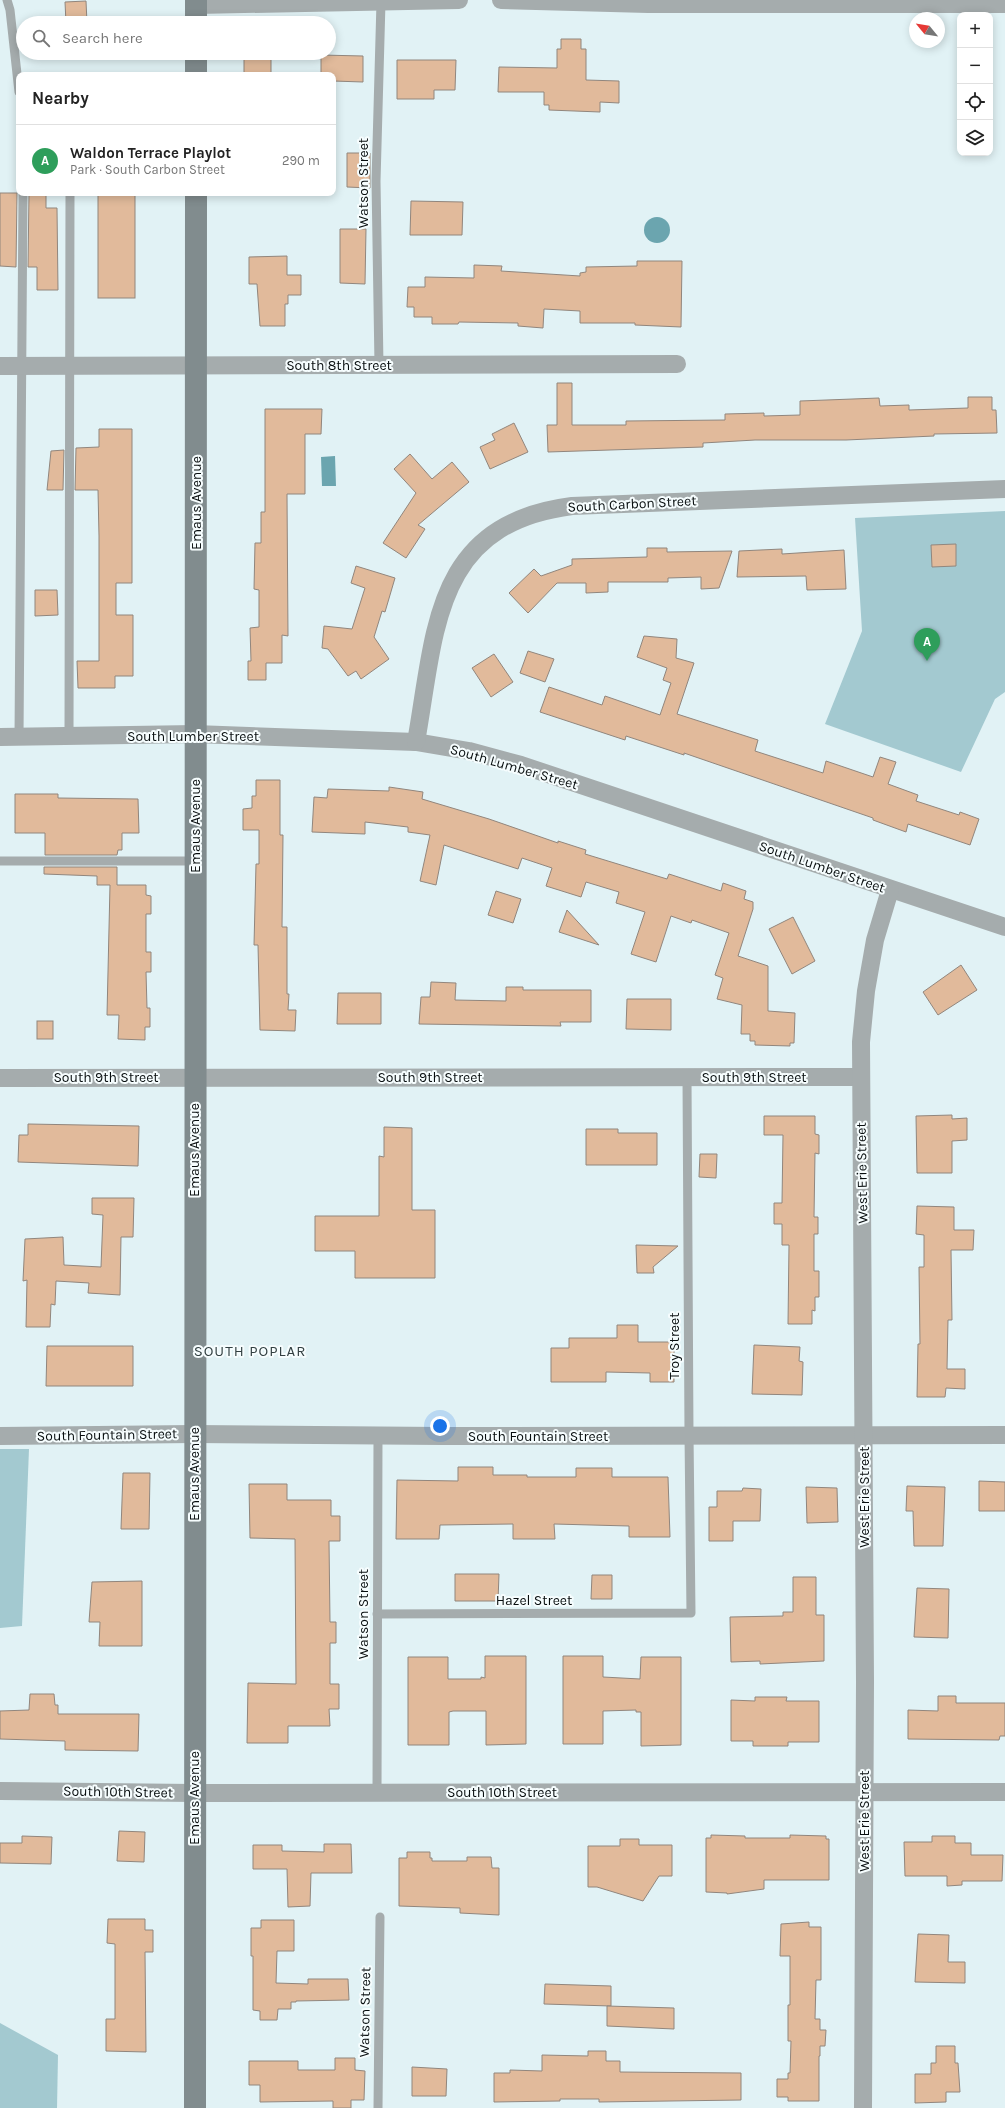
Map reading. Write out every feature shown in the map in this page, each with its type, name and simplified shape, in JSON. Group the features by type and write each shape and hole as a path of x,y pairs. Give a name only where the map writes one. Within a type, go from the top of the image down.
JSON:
{"main road":[{"path":"196,60 196,72"},
{"name":"Emaus Avenue","path":"195,2108 194,1077 196,196"}],"street":[{"path":"196,9 390,1 459,0"},
{"path":"501,0 1005,4"},
{"name":"South 8th Street","path":"0,366 677,364"},
{"name":"South Carbon Street","path":"416,742 439,611 448,588 461,566 477,547 496,531 519,518 547,509 572,506 1005,489"},
{"name":"South Lumber Street","path":"0,737 195,734 416,742 469,751 521,766 1005,927"},
{"name":"West Erie Street","path":"863,2108 864,1436 861,1042 866,991 875,940 890,890"},
{"name":"South 9th Street","path":"0,1078 861,1077"},
{"name":"South Fountain Street","path":"0,1436 194,1434 378,1436 689,1434 864,1436 1005,1435"},
{"name":"South 10th Street","path":"0,1791 194,1793 1005,1792"}],"lane":[{"path":"7,0 10,10 17,72"},
{"name":"Watson Street","path":"379,365 376,181 390,1"},
{"path":"19,737 23,366 21,272 23,196"},
{"path":"69,736 70,196"},
{"path":"0,861 195,861"},
{"name":"Troy Street","path":"688,1078 691,1613"},
{"name":"Watson Street","path":"377,1792 378,1436"},
{"name":"Hazel Street","path":"377,1614 691,1613"},
{"name":"Watson Street","path":"378,2108 380,1917"}],"shaded area":[{"path":"657,217 666,221 670,230 666,239 657,243 648,239 644,230 648,221"},
{"path":"335,456 336,486 322,486 321,457"},
{"path":"1005,511 1005,692 995,699 961,772 825,724 862,631 855,518"},
{"path":"0,1449 29,1449 22,1626 0,1628"},
{"path":"0,2023 58,2055 57,2108 0,2108"}],"building":[{"path":"86,1 87,16 66,16 65,2"},
{"path":"561,39 581,39 581,49 586,49 586,80 619,81 619,103 600,102 600,112 549,110 549,105 544,105 544,92 498,92 499,67 557,68 557,49 561,49"},
{"path":"336,55 363,56 363,82 336,81 336,72 321,72 321,60 336,60"},
{"path":"244,60 271,60 271,72 244,72"},
{"path":"397,60 456,60 455,90 434,90 434,99 397,99"},
{"path":"347,153 370,153 370,188 347,187"},
{"path":"0,193 16,193 16,267 0,266"},
{"path":"29,196 46,196 46,208 57,208 58,290 37,290 37,267 28,267"},
{"path":"98,196 135,196 135,298 98,298"},
{"path":"411,201 463,202 462,235 410,235"},
{"path":"340,229 366,229 365,284 340,283"},
{"path":"287,256 287,275 301,275 301,295 288,295 288,304 285,304 285,326 260,326 257,284 249,284 249,257"},
{"path":"637,261 682,261 681,327 635,325 635,323 580,323 580,311 544,309 543,328 518,326 518,323 459,322 458,324 432,324 432,317 414,317 414,307 407,307 408,287 425,287 425,277 474,278 474,265 502,266 501,271 580,276 580,273 586,272 586,267 637,266"},
{"path":"557,383 572,383 572,425 626,425 626,421 725,420 725,414 764,413 764,416 800,415 800,401 879,398 880,406 909,405 909,410 968,408 968,397 992,397 992,410 996,410 997,433 934,434 934,436 846,440 755,440 703,443 703,447 548,452 547,425 557,425"},
{"path":"265,409 322,409 321,434 305,434 305,494 287,494 288,636 282,635 282,663 266,663 266,680 248,680 248,661 251,661 250,628 259,627 259,590 254,589 255,543 261,543 261,512 265,512"},
{"path":"514,423 528,452 490,469 480,447 495,440 492,434"},
{"path":"99,429 132,429 132,583 116,583 116,615 133,615 133,676 115,676 115,688 78,688 77,661 99,661 99,536 98,490 75,490 76,448 99,447"},
{"path":"64,450 63,490 47,490 51,451"},
{"path":"410,454 432,479 452,462 469,482 418,525 425,529 406,558 383,543 416,493 394,469"},
{"path":"956,544 956,566 932,567 931,545"},
{"path":"647,548 667,548 667,552 732,551 719,588 701,589 701,577 668,578 668,582 608,582 608,592 586,593 586,583 557,583 528,613 509,593 534,569 541,576 572,565 572,559 647,557"},
{"path":"782,549 782,554 844,550 846,589 807,590 806,576 737,577 739,551"},
{"path":"356,566 395,578 385,612 382,611 374,637 389,659 361,679 356,671 348,676 328,649 322,648 324,626 352,629 365,588 351,583"},
{"path":"35,590 57,590 58,615 35,616"},
{"path":"644,636 677,639 676,658 694,663 677,714 758,740 755,751 823,773 826,761 873,777 880,757 896,762 888,784 918,795 916,801 959,815 960,812 979,819 970,845 908,824 906,832 873,820 873,818 684,753 684,755 626,736 625,740 540,712 549,687 602,705 605,696 660,715 671,683 663,680 667,668 637,657"},
{"path":"528,651 554,659 545,682 520,673"},
{"path":"494,654 513,682 491,697 472,668"},
{"path":"256,780 280,780 280,835 283,835 282,927 287,927 288,1010 296,1010 295,1031 260,1030 258,945 254,945 256,864 259,864 259,830 243,830 243,809 252,808 252,796 256,796"},
{"path":"389,787 423,792 422,799 489,819 558,843 558,841 586,850 585,854 667,879 669,874 721,891 723,883 746,891 744,899 753,902 753,909 738,956 768,966 768,1011 795,1013 794,1043 790,1043 790,1046 755,1045 755,1041 750,1041 750,1034 741,1034 742,1005 717,999 723,978 715,975 729,933 692,920 691,923 671,916 656,962 631,954 645,912 616,903 619,892 586,882 581,897 546,886 552,868 522,858 518,869 444,845 436,885 420,881 430,835 408,832 408,827 365,822 365,834 312,832 314,797 327,798 328,789 389,791"},
{"path":"15,794 58,794 58,798 138,799 139,833 122,833 122,850 118,850 117,855 45,855 45,833 15,833"},
{"path":"44,867 117,867 117,885 146,885 146,895 151,896 151,914 146,914 146,952 151,952 151,972 146,972 147,1008 150,1008 150,1027 145,1027 145,1040 118,1039 119,1015 107,1015 110,885 97,885 97,876 44,874"},
{"path":"496,891 521,899 513,923 488,915"},
{"path":"567,910 599,945 559,932"},
{"path":"793,917 815,961 792,974 769,929"},
{"path":"961,965 977,990 938,1015 923,992"},
{"path":"431,982 456,983 455,1000 506,1001 506,987 523,987 523,990 591,990 591,1022 560,1022 561,1026 419,1024 421,997 430,997"},
{"path":"338,993 381,993 381,1024 337,1024"},
{"path":"627,999 671,999 671,1030 626,1029"},
{"path":"37,1021 53,1021 53,1039 37,1039"},
{"path":"952,1115 952,1119 967,1118 967,1140 952,1141 952,1173 917,1173 916,1116"},
{"path":"764,1116 815,1116 815,1134 819,1135 819,1154 815,1153 814,1217 818,1217 818,1234 814,1234 814,1271 819,1271 819,1297 815,1297 815,1311 812,1310 812,1324 788,1324 789,1245 782,1245 782,1224 774,1224 774,1203 782,1203 783,1135 764,1135"},
{"path":"28,1124 139,1126 138,1166 18,1162 19,1135 28,1135"},
{"path":"384,1127 412,1128 412,1210 435,1210 435,1278 355,1278 355,1251 315,1251 315,1216 379,1216 379,1156 384,1157"},
{"path":"586,1129 618,1129 618,1133 657,1133 657,1165 586,1165"},
{"path":"700,1154 717,1154 716,1178 699,1177"},
{"path":"92,1198 134,1198 133,1237 121,1237 120,1295 88,1293 89,1283 56,1281 55,1305 51,1304 50,1327 26,1327 27,1280 23,1281 25,1239 63,1237 64,1265 101,1267 103,1215 92,1214"},
{"path":"917,1206 954,1207 954,1230 974,1230 973,1250 951,1250 952,1320 948,1320 947,1369 965,1369 965,1389 946,1388 945,1397 917,1397 918,1344 920,1344 919,1267 924,1267 924,1235 916,1234"},
{"path":"636,1245 678,1246 653,1267 654,1273 637,1273"},
{"path":"617,1325 638,1325 638,1342 674,1342 674,1382 650,1382 650,1373 606,1372 606,1382 551,1382 551,1348 569,1348 569,1338 617,1338"},
{"path":"754,1345 800,1347 799,1361 803,1362 802,1395 752,1394"},
{"path":"47,1346 133,1346 133,1386 46,1386"},
{"path":"458,1467 493,1467 493,1475 527,1475 527,1477 576,1477 576,1468 612,1468 612,1477 668,1477 670,1537 629,1537 629,1526 554,1524 555,1539 513,1539 513,1524 440,1525 439,1539 396,1539 397,1480 458,1481"},
{"path":"123,1473 150,1473 149,1529 121,1529"},
{"path":"979,1481 1005,1482 1005,1511 979,1511"},
{"path":"249,1484 287,1484 287,1500 331,1500 331,1516 340,1516 340,1541 329,1541 330,1622 336,1622 336,1643 330,1643 330,1684 339,1684 339,1709 329,1709 330,1726 288,1726 288,1743 247,1743 248,1683 296,1684 295,1539 250,1538"},
{"path":"907,1486 945,1487 943,1546 914,1546 913,1511 906,1511"},
{"path":"806,1487 837,1488 838,1522 807,1523"},
{"path":"743,1488 761,1489 760,1521 733,1521 733,1541 709,1541 709,1507 717,1507 717,1491 742,1491"},
{"path":"455,1574 499,1574 498,1601 455,1601"},
{"path":"592,1575 612,1575 612,1599 591,1599"},
{"path":"793,1577 816,1577 816,1615 824,1615 824,1661 760,1664 760,1661 731,1662 730,1617 783,1616 783,1612 793,1612"},
{"path":"142,1581 142,1646 99,1646 100,1622 89,1622 92,1582"},
{"path":"917,1588 949,1589 948,1638 914,1637"},
{"path":"485,1656 526,1656 526,1744 486,1745 486,1711 453,1711 449,1712 449,1745 408,1745 408,1657 448,1657 448,1679 481,1679 481,1677 485,1678"},
{"path":"563,1656 603,1656 603,1677 640,1679 641,1657 681,1657 681,1745 641,1746 641,1712 636,1712 636,1710 603,1711 603,1744 563,1744"},
{"path":"30,1694 54,1694 55,1705 58,1705 58,1714 139,1714 138,1751 65,1750 65,1741 0,1739 0,1711 29,1710"},
{"path":"938,1696 956,1696 956,1703 1005,1703 1005,1736 1000,1736 999,1740 908,1739 908,1710 938,1711"},
{"path":"755,1697 787,1697 786,1701 819,1701 819,1742 788,1742 788,1746 753,1746 753,1741 731,1741 731,1700 755,1701"},
{"path":"119,1831 145,1832 144,1862 117,1861"},
{"path":"711,1835 745,1836 745,1838 790,1838 790,1835 826,1836 826,1839 829,1839 829,1880 764,1880 764,1889 727,1894 706,1892 706,1838 711,1838"},
{"path":"22,1836 52,1837 51,1864 0,1863 0,1843 22,1843"},
{"path":"932,1836 955,1836 955,1843 971,1843 971,1855 1003,1855 1002,1881 962,1881 962,1885 947,1886 947,1876 905,1876 904,1842 932,1842"},
{"path":"620,1839 639,1839 639,1845 672,1845 672,1876 659,1876 643,1901 597,1887 588,1887 588,1846 620,1846"},
{"path":"324,1844 351,1844 352,1873 311,1873 310,1906 288,1907 287,1869 253,1869 253,1845 282,1845 282,1851 324,1852"},
{"path":"407,1852 430,1852 430,1858 432,1858 432,1861 467,1861 467,1857 491,1857 492,1868 499,1868 499,1915 460,1913 460,1908 399,1906 399,1858 407,1858"},
{"path":"108,1919 145,1919 145,1930 153,1930 153,1952 145,1952 146,2052 106,2051 106,2019 115,2019 115,1944 107,1943"},
{"path":"261,1920 294,1920 294,1951 277,1951 276,1983 308,1984 308,1979 348,1979 349,2000 291,2002 291,2009 278,2009 277,2020 260,2020 260,2011 253,2010 253,1956 251,1956 251,1928 261,1928"},
{"path":"809,1922 809,1927 821,1927 821,1980 816,1980 815,2019 820,2019 820,2030 826,2030 825,2046 820,2046 819,2056 819,2101 788,2101 788,2097 777,2097 777,2079 788,2079 788,2073 790,2073 791,2041 788,2041 790,1956 780,1956 781,1924"},
{"path":"918,1934 949,1935 948,1962 965,1962 965,1983 915,1982"},
{"path":"545,1984 611,1986 611,2006 544,2004"},
{"path":"607,2006 674,2008 674,2029 607,2026"},
{"path":"936,2046 955,2046 955,2063 958,2063 960,2092 946,2092 946,2102 915,2103 915,2074 931,2074 931,2063 936,2063"},
{"path":"588,2051 606,2051 606,2061 620,2061 620,2072 741,2073 741,2100 599,2102 599,2099 560,2099 560,2101 494,2102 494,2073 510,2073 510,2070 542,2071 542,2055 588,2056"},
{"path":"335,2058 355,2058 355,2070 365,2071 364,2100 351,2100 351,2108 333,2108 333,2101 260,2102 260,2085 249,2085 249,2061 298,2061 298,2070 335,2070"},
{"path":"412,2067 447,2069 446,2096 412,2096"}],"place":[{"name":"Waldon Terrace Playlot","path":"927,661"}],"district":[{"name":"SOUTH POPLAR","path":"250,1351"}]}
